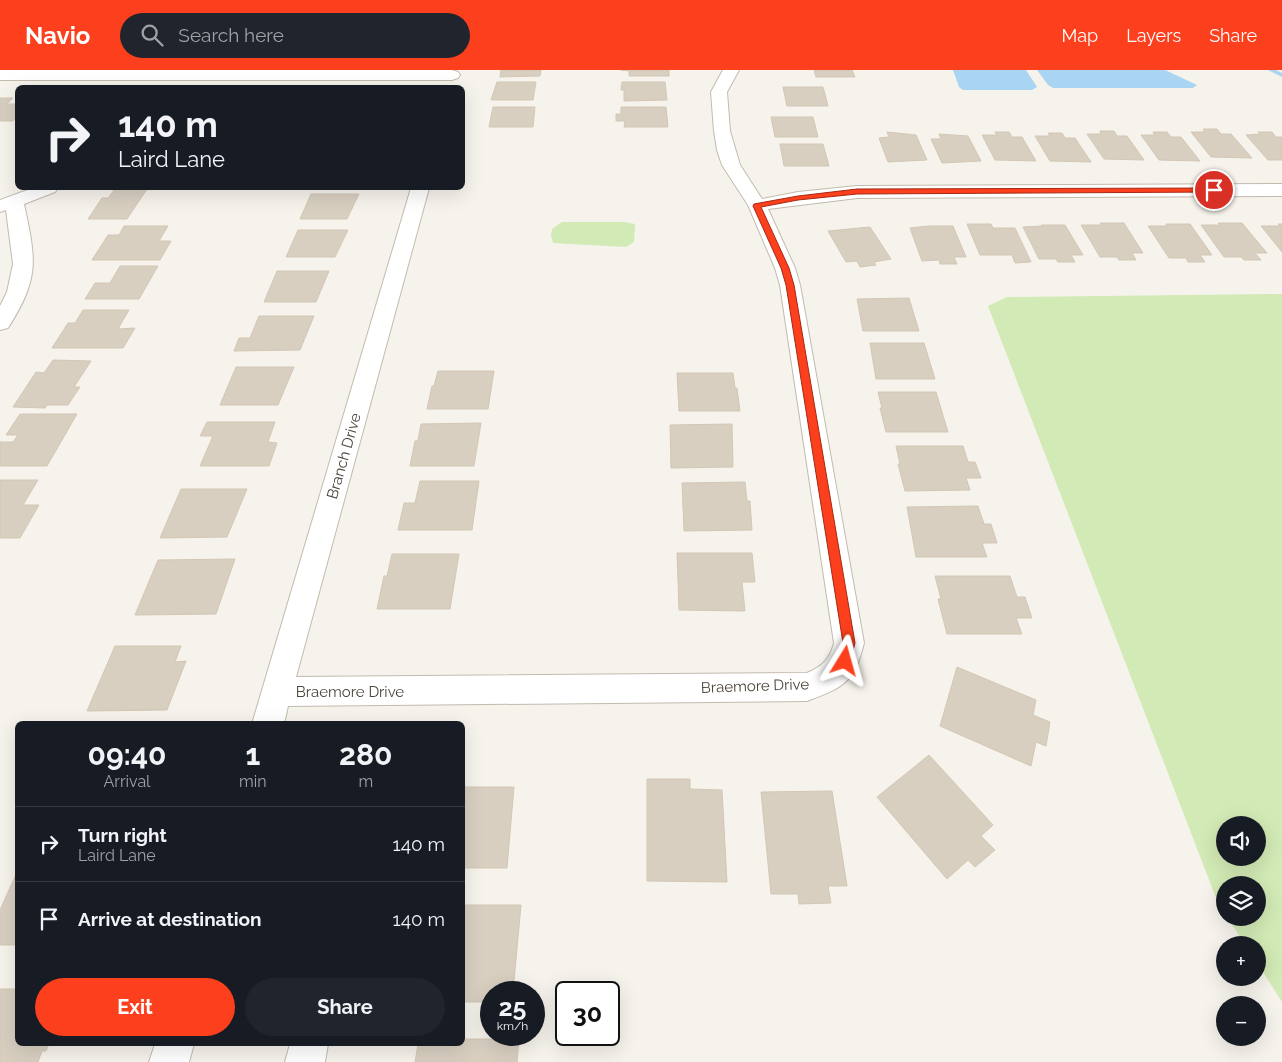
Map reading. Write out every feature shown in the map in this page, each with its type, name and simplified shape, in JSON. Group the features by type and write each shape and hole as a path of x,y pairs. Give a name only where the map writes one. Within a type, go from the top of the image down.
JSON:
{"street":[{"name":"Braemore Drive","path":"278,692 808,687 832,677 845,661 849,643 790,285 785,268 757,206 731,165 722,131 719,92 731,70"},
{"path":"0,75 451,77"},
{"path":"0,323 8,312 21,285 24,265 24,251 7,203 43,190"},
{"name":"Branch Drive","path":"269,721 419,190"},
{"path":"757,206 798,198 857,192 1282,190"},
{"path":"169,1062 173,1046"},
{"path":"305,1062 309,1046"}],"green space":[{"path":"562,222 624,222 635,224 634,242 626,247 553,243 552,229"},
{"path":"1282,294 1282,1002 1266,977 1266,936 1239,936 1233,926 1266,926 1266,876 1216,876 1216,898 988,306 1007,297"}],"water":[{"path":"953,70 1026,70 1037,87 1032,90 963,90 959,87"},
{"path":"1037,70 1165,70 1197,85 1193,88 1053,88 1048,85"}],"building":[{"path":"501,70 541,70 540,76 500,77"},
{"path":"621,70 669,70 669,76 629,76 629,71"},
{"path":"814,70 852,70 855,77 816,77"},
{"path":"497,82 536,82 533,100 491,100"},
{"path":"622,82 665,82 667,100 624,101 624,90 621,90"},
{"path":"783,87 823,87 828,106 787,106"},
{"path":"0,98 13,98 7,104 15,104 15,119 13,121 0,121"},
{"path":"493,107 535,107 533,127 489,127"},
{"path":"621,107 666,107 668,127 624,127 625,121 616,121 616,114 621,114"},
{"path":"771,117 813,117 818,137 775,137"},
{"path":"1203,129 1217,129 1221,134 1231,134 1252,158 1211,157 1191,132 1205,132"},
{"path":"1100,131 1114,131 1117,136 1127,136 1144,160 1104,159 1087,134 1101,134"},
{"path":"887,132 916,135 927,160 888,162 879,138 889,137"},
{"path":"995,132 1009,132 1012,137 1022,137 1036,161 995,160 982,135 997,135"},
{"path":"1153,132 1167,132 1171,137 1181,137 1200,161 1159,160 1141,135 1155,135"},
{"path":"1258,132 1272,132 1276,137 1282,137 1282,160 1268,160 1246,135 1260,134"},
{"path":"1048,133 1062,133 1065,138 1075,138 1091,162 1050,161 1035,136 1050,136"},
{"path":"939,134 968,136 981,161 942,163 931,139 941,139"},
{"path":"780,144 823,144 829,166 784,166"},
{"path":"114,190 146,190 127,219 88,219 102,198 108,198"},
{"path":"311,194 359,194 347,219 300,219"},
{"path":"1100,223 1124,223 1143,253 1132,253 1136,260 1100,257 1081,225 1101,225"},
{"path":"1218,223 1242,223 1267,253 1255,253 1261,260 1224,257 1201,225 1220,225"},
{"path":"967,224 991,224 993,228 1015,228 1031,262 1015,263 1012,255 980,255"},
{"path":"1166,224 1190,224 1212,255 1200,255 1205,262 1188,262 1186,258 1169,258 1148,226 1167,226"},
{"path":"1278,224 1282,224 1282,252 1261,226 1280,226"},
{"path":"1065,225 1083,255 1071,255 1075,262 1039,259 1023,227"},
{"path":"124,226 168,226 159,241 171,241 160,260 92,260 108,235 119,235"},
{"path":"953,226 966,257 954,257 957,264 940,264 939,260 922,261 910,228"},
{"path":"870,227 891,259 874,262 876,265 860,267 857,261 846,262 828,231"},
{"path":"298,230 348,230 335,257 286,257"},
{"path":"120,266 158,266 139,299 85,299 95,283 110,283"},
{"path":"277,271 329,271 316,302 264,302"},
{"path":"909,298 919,331 863,331 857,299"},
{"path":"83,310 129,310 118,329 135,328 123,348 52,348 68,323 75,323"},
{"path":"259,316 314,316 300,350 234,351 239,338 250,338"},
{"path":"870,343 924,343 935,379 876,379"},
{"path":"53,360 91,361 74,387 80,387 68,405 47,405 45,408 13,407 36,372 44,373"},
{"path":"236,367 294,367 278,405 220,405"},
{"path":"438,371 494,371 488,409 427,409 432,386 434,386"},
{"path":"677,373 733,373 740,411 679,411"},
{"path":"878,392 936,392 948,432 886,432"},
{"path":"20,414 77,414 47,466 0,466 0,442 13,442 18,435 6,435"},
{"path":"207,422 275,422 268,442 277,443 269,466 200,466 213,436 200,436"},
{"path":"481,423 474,466 410,466 421,424"},
{"path":"732,424 733,467 671,468 670,425"},
{"path":"896,446 963,446 968,462 975,462 981,478 966,478 970,490 905,491 898,464 900,464"},
{"path":"0,480 38,480 23,505 39,505 20,538 0,538"},
{"path":"420,481 479,481 472,530 398,530 404,503 415,503"},
{"path":"745,482 747,501 750,501 752,530 684,531 682,483"},
{"path":"181,489 247,489 227,537 160,538"},
{"path":"978,506 984,524 991,524 997,543 982,543 987,557 916,557 907,507"},
{"path":"677,553 752,553 755,582 742,582 745,611 679,610"},
{"path":"392,554 459,554 450,609 377,609 384,576 387,576"},
{"path":"235,559 216,614 135,615 158,560"},
{"path":"935,576 1010,576 1017,597 1025,597 1032,618 1016,618 1022,634 947,634 938,599 941,599"},
{"path":"115,646 181,646 175,662 186,661 167,710 87,711"},
{"path":"957,667 1036,700 1033,715 1050,722 1046,746 1036,742 1031,766 940,726"},
{"path":"929,755 993,825 981,836 995,850 975,867 968,860 947,879 877,797"},
{"path":"647,779 690,779 690,789 722,790 727,882 647,881"},
{"path":"465,787 514,787 507,868 465,868"},
{"path":"832,791 847,886 828,886 831,903 799,904 798,894 771,894 761,792"},
{"path":"15,877 15,945 0,945 0,910"},
{"path":"465,905 521,905 514,981 480,981 480,1002 465,1002"},
{"path":"0,989 15,989 15,1046 48,1046 46,1051 42,1051 38,1062 0,1062"},
{"path":"465,1039 480,1039 480,1046 518,1046 517,1062 415,1062 418,1046 465,1046"}],"waterway":[{"path":"1271,70 1282,75"}],"route":[{"path":"845,661 849,643 790,285 785,268 757,206 798,198 857,192 1214,190"}]}
